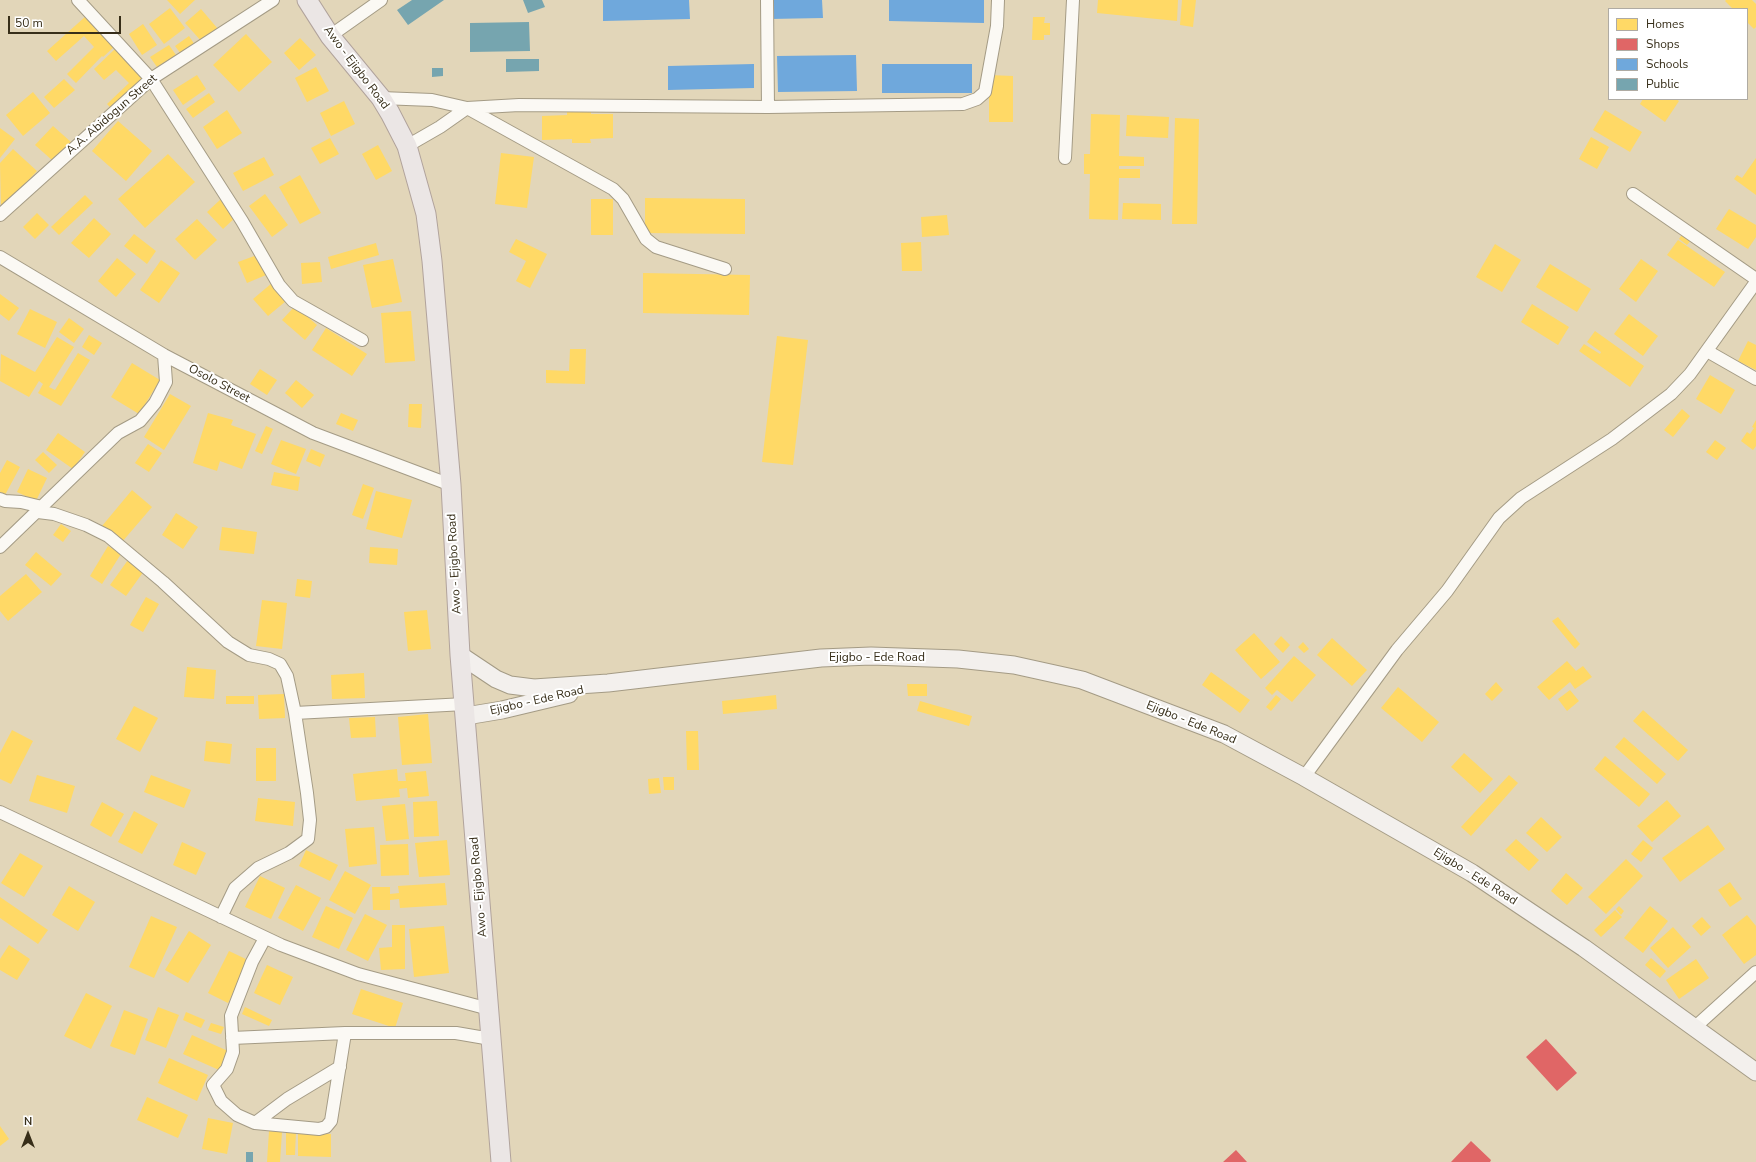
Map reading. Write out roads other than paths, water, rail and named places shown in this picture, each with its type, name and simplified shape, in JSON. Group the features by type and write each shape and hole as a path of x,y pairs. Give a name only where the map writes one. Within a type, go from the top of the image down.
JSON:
{"main road":[{"name":"Awo - Ejigbo Road","path":"307,0 330,36 381,98 390,113 407,146 426,214 432,261 451,484 460,655 501,1162"},
{"name":"Ejigbo - Ede Road","path":"460,655 496,679 510,685 534,688 608,683 821,658 871,656 958,659 1014,665 1082,680 1224,734 1304,777 1472,873 1584,948 1756,1072"},
{"name":"Ejigbo - Ede Road","path":"465,710 502,710 608,683"}],"street":[{"path":"78,0 151,79 242,221 279,285 293,300 362,340"},
{"name":"A.A. Abidogun Street","path":"0,215 151,79 273,0"},
{"path":"330,36 381,0"},
{"path":"767,0 768,107"},
{"path":"407,146 440,127 467,108 519,105 768,107 962,104 977,99 985,92 997,26 998,0"},
{"path":"1065,158 1073,0"},
{"path":"381,98 432,100 467,108 613,189 622,199 646,239 656,247 724,269"},
{"path":"1633,194 1756,279"},
{"name":"Osolo Street","path":"0,257 164,355 313,433 451,484"},
{"path":"1304,777 1392,656 1447,591 1498,518 1521,498 1612,439 1671,394 1690,374 1756,282"},
{"path":"1707,351 1756,379"},
{"path":"0,547 118,433 140,421 155,403 166,382 164,355"},
{"path":"0,499 5,501 21,502 40,510 86,525 108,536 163,582 228,642 249,655 269,658 280,664 287,676 295,713 310,820 308,839 289,853 258,868 235,888 221,917"},
{"path":"295,713 465,710"},
{"path":"0,812 265,938 358,974 489,1009"},
{"path":"265,938 252,962 231,1016 233,1052 227,1069 213,1084 221,1101 237,1115 255,1123 319,1129 326,1127 331,1121 345,1033"},
{"path":"1694,1028 1756,972"},
{"path":"232,1038 345,1033 456,1033 491,1039"},
{"path":"255,1123 287,1099 340,1067"}]}
